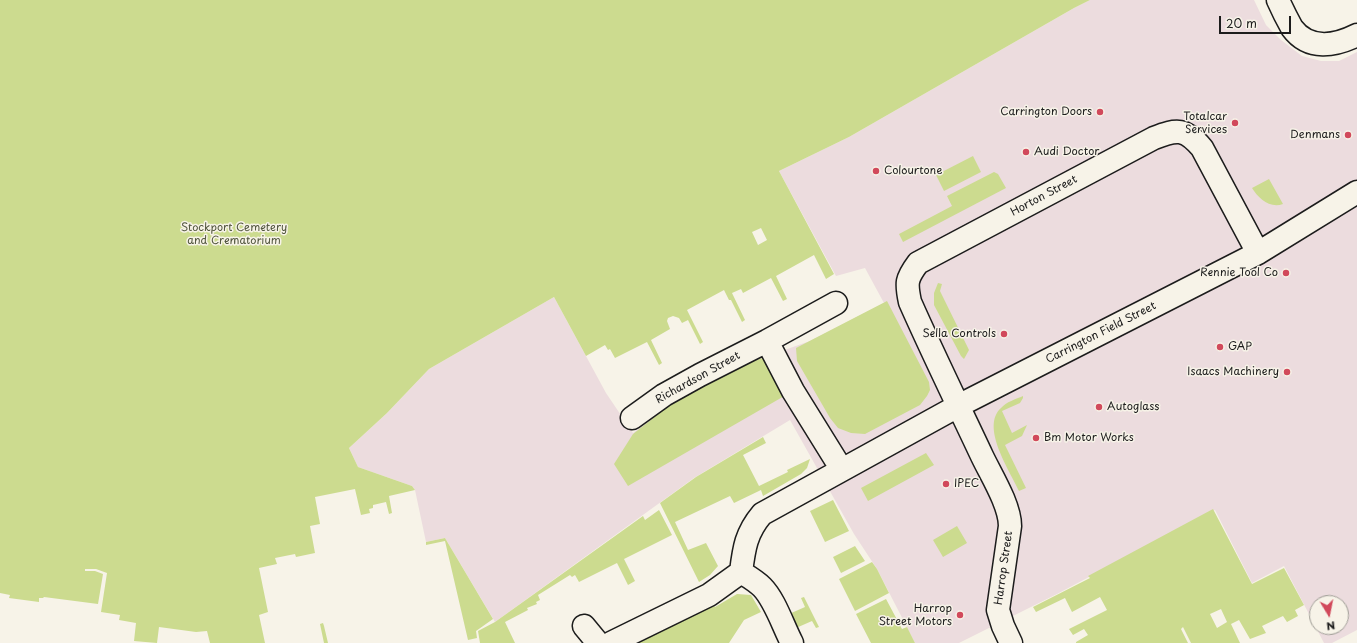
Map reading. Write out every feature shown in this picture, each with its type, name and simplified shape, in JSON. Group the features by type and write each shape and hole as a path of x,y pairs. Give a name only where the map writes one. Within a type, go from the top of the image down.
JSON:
{"street":[{"path":"1278,0 1292,27 1301,37 1311,43 1328,45 1347,40 1357,35"},
{"name":"Horton Street","path":"958,406 910,302 907,288 909,276 918,263 1154,138 1178,131 1194,138 1202,148 1258,253"},
{"name":"Carrington Field Street","path":"741,572 746,540 755,523 762,514 958,406 1258,253 1357,192"},
{"name":"Richardson Street","path":"632,418 664,395 836,303"},
{"path":"767,341 793,390 842,470"},
{"name":"Harrop Street","path":"958,406 1002,496 1010,518 998,610 1003,626 1011,643"},
{"path":"611,643 709,596 741,572 764,589 775,607 792,643"},
{"path":"584,626 598,643"}],"shaded area":[{"path":"1090,0 1254,0 1266,25 1281,40 1302,56 1321,61 1339,61 1357,52 1357,630 1349,634 1349,595 1309,595 1309,614 1284,566 1252,583 1215,510 1057,594 959,643 915,643 877,569 854,534 790,420 694,478 495,622 445,538 426,542 415,490 412,486 358,467 349,448 387,413 429,369 554,297 606,393 633,433 671,404 742,365 810,341 884,303 865,268 836,276 779,171 849,137"},
{"path":"1320,635 1347,635 1332,643 1324,643"}],"green space":[{"name":"Stockport Cemetery and Crematorium","path":"0,0 1090,0 849,137 779,171 834,274 826,279 814,255 776,276 787,299 783,301 771,278 743,293 741,289 732,293 745,320 742,322 724,290 687,310 703,342 700,344 688,320 682,323 679,318 673,316 668,318 667,321 670,329 651,340 662,363 659,365 647,342 615,358 610,349 608,350 605,345 586,356 554,297 429,369 387,413 349,448 358,467 412,486 415,490 389,496 392,513 389,514 386,502 373,505 373,508 369,509 370,513 361,515 355,489 315,497 320,524 310,526 315,553 296,557 295,554 275,558 277,564 259,568 268,612 259,615 265,643 210,643 207,631 196,632 159,627 157,643 134,641 136,623 119,620 120,615 101,612 107,573 96,569 85,569 85,571 95,571 103,574 98,604 44,597 39,598 39,602 9,598 10,595 0,593","holes":["761,228 767,240 758,245 752,232"]},
{"path":"973,156 981,172 944,191 936,175"},
{"path":"994,172 998,174 1006,188 903,242 899,234 952,206 947,196"},
{"path":"1269,179 1283,204 1274,205 1265,202 1252,188"},
{"path":"938,283 942,284 940,291 969,350 964,359 934,305 934,293"},
{"path":"887,301 929,382 930,390 920,405 865,434 851,433 838,428 830,418 797,361 796,348"},
{"path":"774,354 793,391 628,486 614,464 633,434 671,404 742,365"},
{"path":"1023,396 1020,403 1002,411 1012,433 1027,425 1022,436 1005,445 1026,488 1019,491 999,449 995,437 994,426 995,416 1001,408 1008,402"},
{"path":"763,437 766,443 743,455 759,486 810,459 807,468 801,474 763,496 761,490 734,503 730,496 675,522 688,550 706,543 718,566 710,575 699,582 660,503 696,477"},
{"path":"926,453 934,465 868,501 861,488"},
{"path":"833,500 849,531 825,542 810,511"},
{"path":"1213,509 1252,584 1284,568 1304,605 1295,610 1298,616 1287,622 1283,616 1262,626 1266,633 1250,639 1239,620 1231,624 1240,643 1191,643 1183,627 1181,629 1188,643 1076,643 1088,635 1084,629 1073,635 1069,629 1107,610 1100,597 1072,612 1065,598 1036,612 1033,607 1090,578 1088,576","holes":["1221,609 1227,622 1217,628 1210,614"]},
{"path":"659,510 672,535 624,559 635,581 628,585 617,563 579,582 575,575 572,577 570,575 538,595 540,600 536,602 537,604 527,608 528,610 505,622 515,643 480,643 478,631 495,622 643,516 645,520"},
{"path":"957,526 967,543 943,557 933,540"},
{"path":"445,538 493,619 476,631 477,638 468,640 445,541 426,545 426,542"},
{"path":"855,546 865,561 841,573 833,557"},
{"path":"872,562 889,593 855,611 839,579"},
{"path":"737,594 751,595 761,612 744,620 729,643 611,643 709,595 715,607"},
{"path":"804,597 819,627 816,628 812,621 796,628 789,614 805,607 801,598"},
{"path":"886,599 902,629 907,627 915,643 871,643 856,614"},
{"path":"323,623 328,643 324,643 320,624"}],"place":[{"name":"Carrington Doors","path":"1100,112"},
{"name":"Totalcar Services","path":"1235,123"},
{"name":"Denmans","path":"1348,135"},
{"name":"Audi Doctor","path":"1026,152"},
{"name":"Colourtone","path":"876,171"},
{"name":"Rennie Tool Co","path":"1286,273"},
{"name":"Sella Controls","path":"1004,334"},
{"name":"GAP","path":"1220,347"},
{"name":"Isaacs Machinery","path":"1287,372"},
{"name":"Autoglass","path":"1099,407"},
{"name":"Bm Motor Works","path":"1036,438"},
{"name":"IPEC","path":"946,484"},
{"name":"Harrop Street Motors","path":"960,615"}]}
